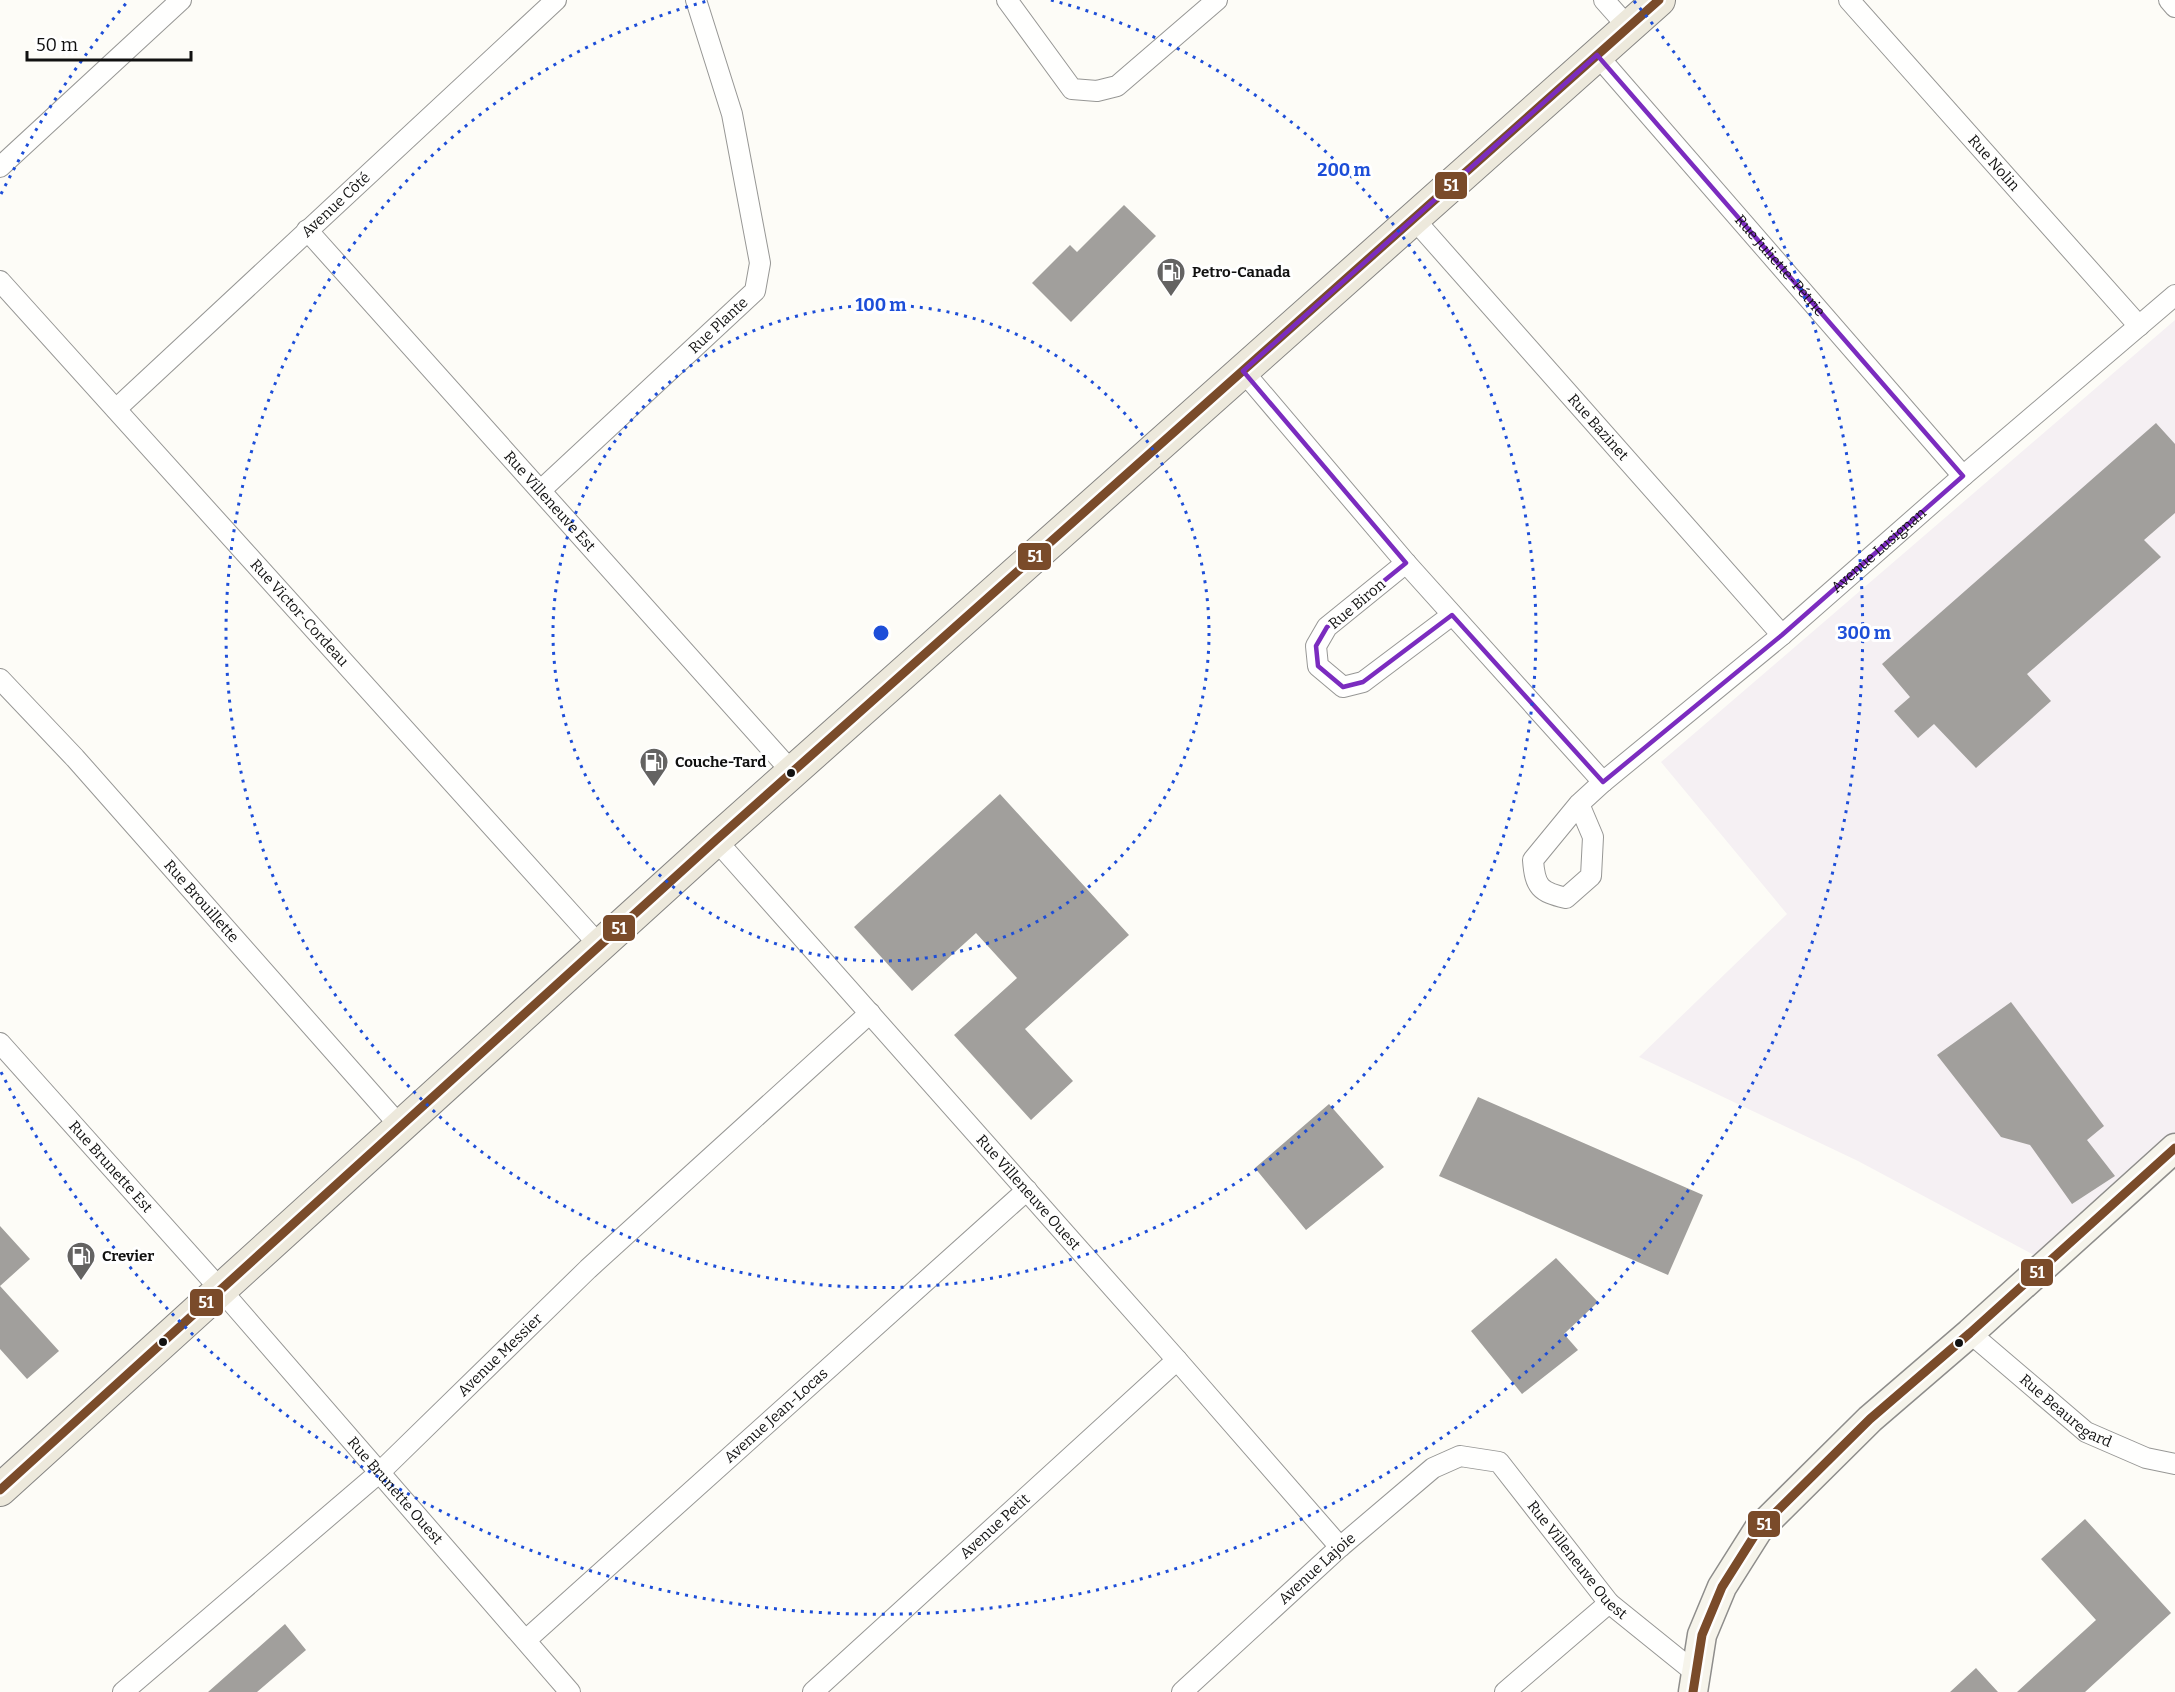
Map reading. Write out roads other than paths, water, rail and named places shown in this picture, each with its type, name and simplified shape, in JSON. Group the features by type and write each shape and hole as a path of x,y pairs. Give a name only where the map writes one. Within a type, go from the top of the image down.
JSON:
{"main road":[{"path":"0,1490 716,840 1659,0"}],"street":[{"path":"0,167 181,0"},
{"name":"Avenue Côté","path":"116,409 556,0"},
{"name":"Rue Plante","path":"541,490 755,291 760,263 732,114 696,0"},
{"path":"1007,0 1072,89 1097,91 1117,86 1217,0"},
{"path":"1604,0 1628,27"},
{"name":"Rue Nolin","path":"1849,0 2139,326"},
{"path":"2169,0 2175,7"},
{"name":"Rue Juliette-Pétrie","path":"1597,55 1963,476"},
{"name":"Rue Bazinet","path":"1414,219 1782,635"},
{"name":"Rue Villeneuve Est","path":"307,230 792,772"},
{"name":"Rue Victor-Cordeau","path":"0,281 600,945"},
{"name":"Avenue Lusignan","path":"1579,804 1782,635 1963,476 2175,295"},
{"path":"1243,371 1406,563 1603,782"},
{"name":"Rue Biron","path":"1406,563 1327,627 1316,646 1318,666 1343,687 1363,682 1452,615"},
{"name":"Rue Brouillette","path":"0,679 75,758 400,1126"},
{"name":"Rue Villeneuve Ouest","path":"716,840 1340,1547"},
{"name":"Avenue Messier","path":"123,1692 380,1472 588,1269 870,1013"},
{"name":"Rue Brunette Est","path":"0,1043 221,1290"},
{"path":"1695,1683 1702,1635 1722,1587 1758,1530 1870,1419 1970,1333 2175,1148"},
{"name":"Avenue Jean-Locas","path":"526,1640 1027,1190"},
{"name":"Rue Brunette Ouest","path":"221,1290 570,1692"},
{"name":"Rue Beauregard","path":"1970,1333 2086,1432 2146,1458 2175,1464"},
{"name":"Avenue Petit","path":"813,1692 1177,1360"},
{"name":"Rue Villeneuve Ouest","path":"1460,1456 1499,1462 1609,1603 1695,1683"},
{"name":"Avenue Lajoie","path":"1182,1692 1340,1547 1434,1468 1460,1456"},
{"path":"1505,1692 1609,1603"}],"place":[{"name":"Petro-Canada","path":"1171,298"},
{"name":"Couche-Tard","path":"654,788"},
{"name":"Crevier","path":"81,1282"}]}
